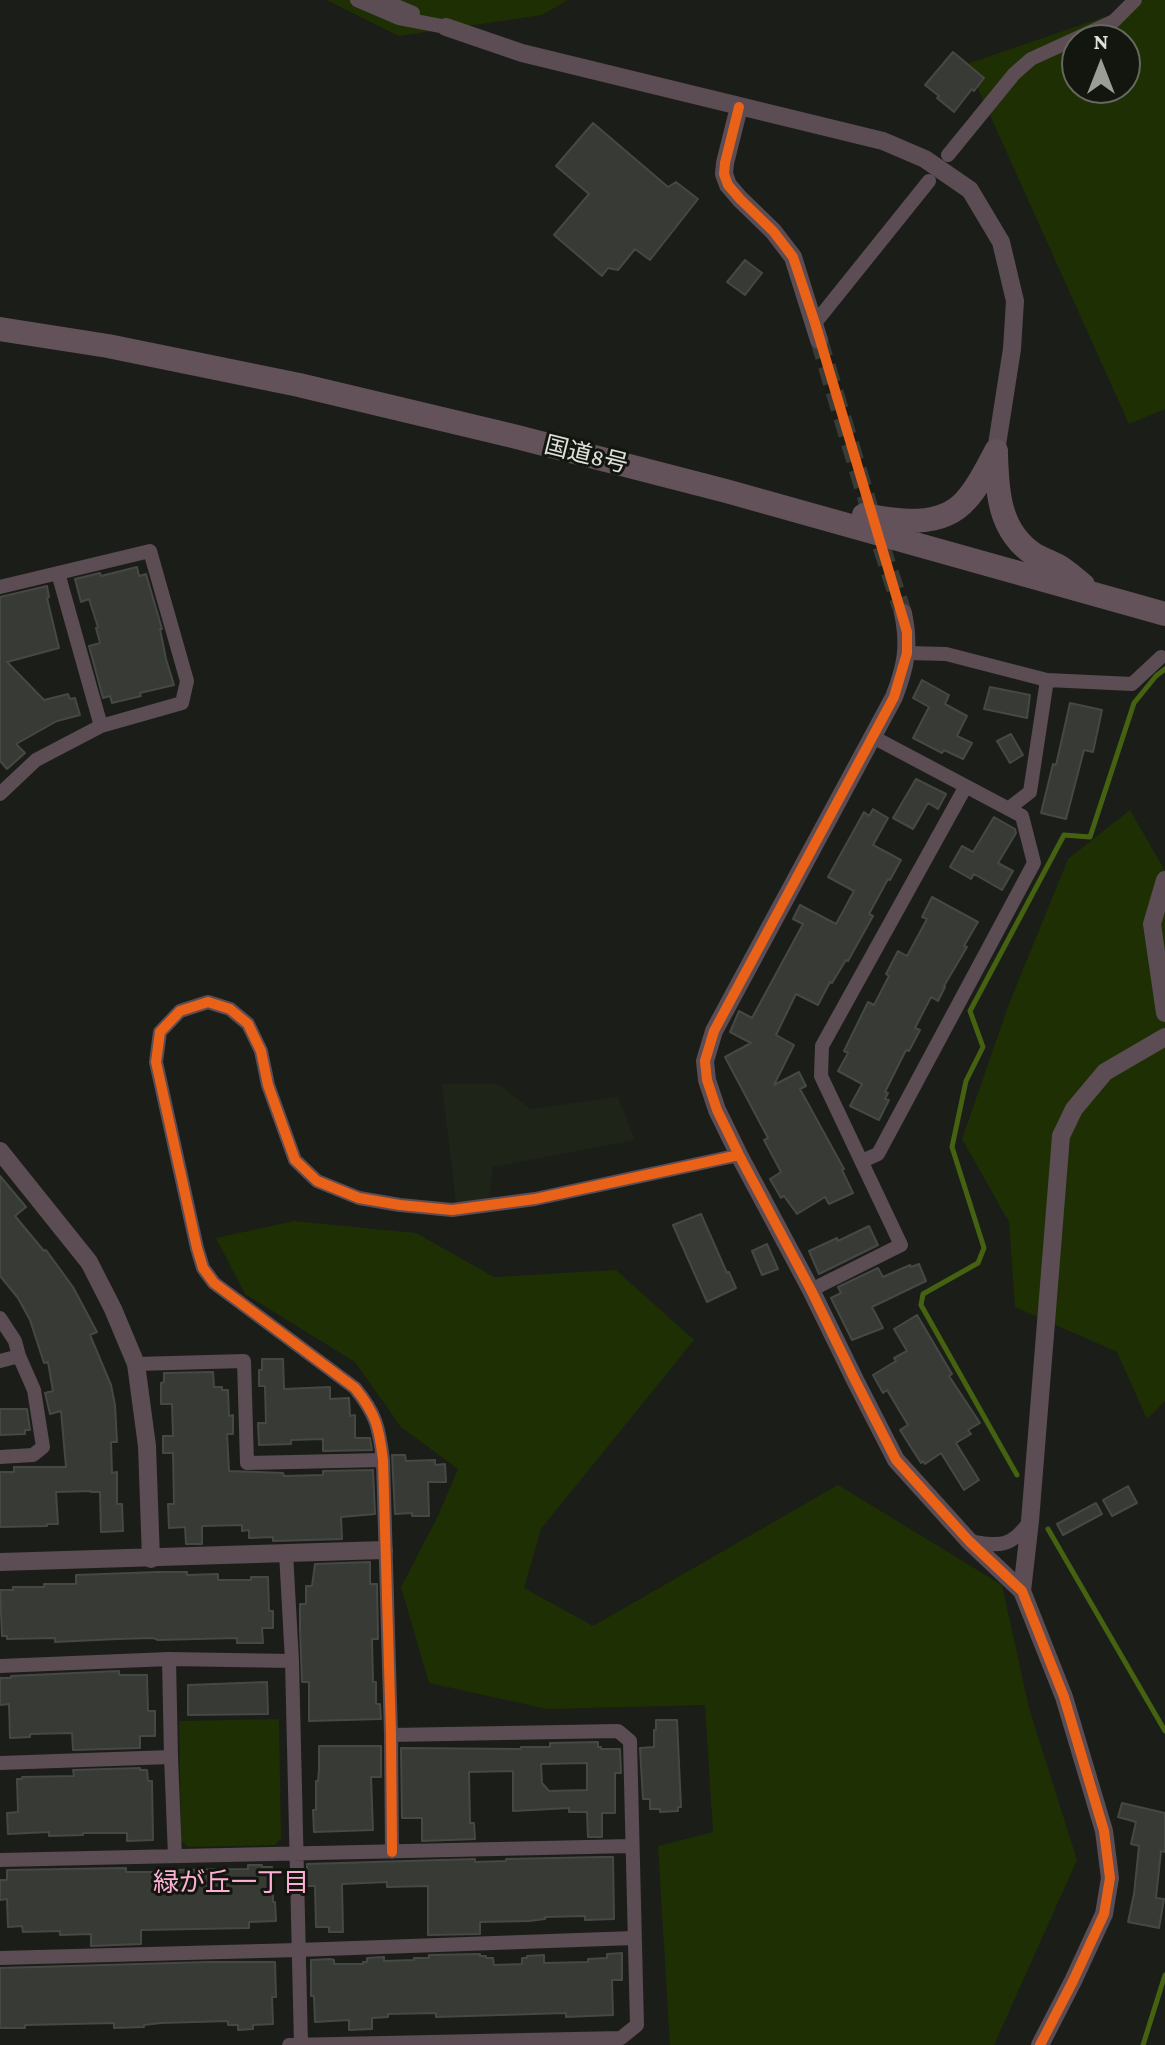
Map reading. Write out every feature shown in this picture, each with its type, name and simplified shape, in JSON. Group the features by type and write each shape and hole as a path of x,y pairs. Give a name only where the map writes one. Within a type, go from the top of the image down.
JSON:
{"highway":[{"name":"国道8号","path":"0,329 108,346 299,385 513,436 726,491 1165,614"},
{"path":"726,491 899,521 922,520 944,515 964,503 996,451"},
{"path":"996,451 997,486 1007,526 1020,544 1144,622 1165,630"}],"street":[{"path":"357,0 399,18 446,27"},
{"path":"382,0 446,27 522,53 883,141 925,159 970,190 1001,242 1015,301 1012,349 996,451"},
{"path":"406,0 446,27"},
{"path":"948,155 1014,74 1031,59 1114,21 1135,0"},
{"path":"739,107 724,174 728,185 773,231 793,257 817,331"},
{"path":"817,331 929,181"},
{"path":"0,587 150,551 187,681 182,703 101,726 36,760 0,794"},
{"path":"58,573 101,726"},
{"path":"903,613 907,653 894,697 714,1031 705,1061 707,1080 717,1110 896,1460 969,1541 1022,1591 1064,1697 1104,1831 1110,1878 1104,1914 1040,2045"},
{"path":"907,653 946,654 1047,680 1132,684 1161,657"},
{"path":"1008,809 1030,792 1047,680"},
{"path":"862,1161 878,1154 1034,863 1022,816 873,737"},
{"path":"811,1290 901,1245 821,1076 822,1046 966,786"},
{"path":"1165,880 1152,924 1165,1013"},
{"path":"392,1852 380,1431 371,1407 355,1388 214,1283 203,1268 156,1062 160,1032 180,1011 208,1002 230,1009 248,1024 261,1051 268,1085 295,1160 317,1181 359,1198 452,1210 535,1199 739,1155"},
{"path":"1022,1591 1061,1136 1074,1109 1105,1072 1165,1037"},
{"path":"0,1151 89,1262 136,1364 147,1446 151,1559"},
{"path":"0,1318 15,1341 34,1390 43,1447 33,1455 0,1457"},
{"path":"0,1361 19,1356"},
{"path":"136,1364 244,1361 247,1463 383,1460"},
{"path":"969,1541 999,1545 1011,1542 1030,1521"},
{"path":"0,1562 384,1550"},
{"path":"286,1553 292,1661 301,2045"},
{"path":"0,1666 169,1659 292,1661"},
{"path":"169,1659 175,1856"},
{"path":"289,2045 621,2038 637,2025 630,1741 618,1731 391,1735"},
{"path":"0,1763 171,1757"},
{"path":"0,1860 632,1846"},
{"path":"0,1958 634,1938"}],"shaded area":[{"path":"442,1084 498,1084 531,1109 618,1097 635,1140 493,1167 489,1199 456,1203"}],"green space":[{"path":"327,0 568,0 542,15 399,36"},
{"path":"1144,0 1165,0 1165,409 1129,424 967,64 1061,32 1061,104 1141,104 1141,24 1084,24 1136,6"},
{"path":"1130,810 1165,871 1165,1401 1147,1419 1117,1352 1015,1307 1009,1222 962,1139 1009,1004 1068,859"},
{"path":"294,1221 416,1233 494,1277 616,1270 694,1340 541,1529 524,1588 593,1626 838,1485 1002,1585 1029,1708 1077,1860 994,2045 670,2045 658,1846 713,1832 705,1705 547,1709 429,1683 401,1587 438,1516 458,1469 401,1427 355,1362 245,1294 216,1238"},
{"path":"279,1719 281,1838 275,1845 188,1847 181,1840 179,1721"}],"building":[{"path":"953,52 984,78 954,112 925,85"},
{"path":"593,123 668,187 676,182 698,199 650,260 635,249 618,270 608,268 602,276 554,235 589,194 556,166"},
{"path":"745,260 762,273 745,295 727,282"},
{"path":"137,567 139,576 146,574 174,685 112,703 110,696 103,698 89,646 100,643 98,627 89,599 81,602 75,579"},
{"path":"47,586 59,648 7,662 44,700 68,694 70,699 75,698 80,715 57,721 16,744 25,753 7,769 0,761 0,597"},
{"path":"922,680 949,695 945,704 967,716 957,736 972,743 963,759 944,750 942,753 913,738 929,707 913,698"},
{"path":"990,687 1030,695 1027,718 984,709"},
{"path":"1070,703 1102,710 1093,752 1084,750 1066,819 1041,813"},
{"path":"1011,734 1023,755 1010,763 997,741"},
{"path":"916,779 946,794 938,809 928,803 913,829 893,818"},
{"path":"873,809 888,818 873,845 901,860 869,914 873,916 848,961 830,982 818,1005 796,994 776,1035 794,1045 774,1085 799,1072 806,1086 800,1089 844,1169 853,1193 829,1204 825,1197 797,1214 784,1196 781,1198 770,1179 781,1172 764,1140 768,1138 725,1057 751,1043 730,1032 739,1011 752,1018 803,924 793,919 800,905 836,924 854,891 828,877 864,812 869,816"},
{"path":"994,817 1015,829 1016,833 998,863 1013,871 1002,890 974,874 971,879 950,867 962,846 973,852"},
{"path":"932,897 978,922 938,1001 931,997 915,1028 920,1030 885,1092 888,1093 885,1099 889,1100 879,1120 850,1106 862,1084 838,1071 848,1053 844,1051 868,1002 874,1005 898,951 907,956 927,919 922,917"},
{"path":"0,1176 26,1207 15,1216 46,1250 73,1287 97,1332 90,1335 111,1385 115,1405 117,1442 111,1442 112,1473 117,1472 117,1504 122,1504 123,1531 101,1532 100,1492 91,1491 56,1492 58,1524 0,1527 0,1472 14,1472 14,1467 66,1467 61,1411 50,1414 45,1393 53,1391 48,1362 44,1363 30,1320 18,1298 0,1276"},
{"path":"701,1214 736,1288 707,1302 673,1225"},
{"path":"869,1226 878,1245 819,1274 809,1251"},
{"path":"767,1244 778,1269 762,1275 752,1251"},
{"path":"919,1264 926,1281 872,1307 883,1328 852,1340 831,1298 841,1293 838,1287 878,1268 883,1277"},
{"path":"917,1315 952,1374 949,1376 980,1423 968,1430 971,1434 956,1443 979,1480 964,1490 941,1453 925,1464 923,1461 921,1463 900,1430 908,1425 887,1390 883,1393 873,1375 907,1351 894,1329"},
{"path":"262,1359 283,1359 284,1389 330,1387 330,1399 349,1398 350,1416 355,1415 355,1438 370,1438 372,1450 323,1451 323,1439 259,1445 258,1423 266,1423 265,1386 259,1386"},
{"path":"213,1372 214,1387 228,1390 229,1416 233,1415 233,1434 227,1434 229,1471 283,1473 284,1476 373,1470 375,1514 341,1517 342,1539 273,1541 273,1537 249,1538 249,1530 242,1531 242,1525 202,1526 202,1544 186,1544 185,1527 169,1528 168,1504 174,1504 173,1453 163,1453 163,1436 173,1436 172,1404 161,1404 161,1383 164,1382 164,1373"},
{"path":"0,1409 27,1409 30,1430 25,1430 25,1434 0,1435"},
{"path":"392,1455 405,1455 406,1461 435,1460 435,1465 445,1464 446,1482 428,1482 429,1516 395,1514"},
{"path":"1128,1486 1137,1503 1112,1516 1103,1500"},
{"path":"1096,1503 1102,1514 1063,1535 1057,1524"},
{"path":"370,1562 370,1584 377,1584 378,1639 372,1639 373,1682 376,1682 376,1704 380,1704 381,1719 309,1721 309,1682 302,1682 300,1629 300,1604 306,1604 306,1586 312,1586 315,1564"},
{"path":"158,1572 218,1574 218,1580 268,1577 273,1628 262,1628 263,1643 237,1643 237,1638 55,1642 55,1638 7,1639 7,1636 2,1636 0,1590 44,1587 44,1584 76,1584 76,1575"},
{"path":"119,1671 119,1675 147,1675 148,1711 155,1711 155,1736 140,1736 140,1748 73,1750 72,1733 10,1738 9,1704 0,1705 0,1678"},
{"path":"267,1682 268,1714 188,1715 188,1685"},
{"path":"656,1720 677,1720 681,1807 678,1811 650,1809 650,1799 643,1799 640,1748 654,1747"},
{"path":"598,1742 601,1749 620,1749 621,1773 615,1773 615,1813 602,1813 602,1837 588,1837 587,1812 569,1812 569,1808 513,1811 513,1771 469,1772 470,1823 474,1823 475,1839 422,1841 422,1818 402,1818 401,1748 521,1749 550,1747 550,1743","holes":["587,1763 587,1790 549,1791 542,1783 541,1764"]},
{"path":"319,1746 381,1746 381,1777 371,1777 373,1830 314,1832"},
{"path":"73,1770 147,1770 148,1781 152,1781 153,1840 127,1841 127,1833 8,1834 7,1813 18,1812 17,1779 74,1776"},
{"path":"1122,1803 1165,1813 1165,1852 1161,1851 1156,1898 1164,1899 1159,1928 1128,1922 1139,1846 1131,1844 1136,1822 1118,1817"},
{"path":"613,1857 614,1919 585,1920 585,1916 480,1922 480,1934 428,1935 428,1886 387,1887 387,1882 342,1884 343,1932 329,1932 329,1927 316,1927 315,1886 307,1886 307,1864"},
{"path":"248,1865 272,1867 276,1921 249,1922 249,1928 141,1930 141,1944 91,1946 91,1934 23,1932 22,1926 8,1927 7,1899 0,1900 0,1880 7,1880 7,1870 126,1868 126,1872 168,1872 248,1869"},
{"path":"622,1953 622,1980 612,1980 613,2015 566,2017 566,2013 436,2017 436,2013 388,2014 388,2017 372,2018 372,2029 349,2030 349,2020 315,2022 311,1960 330,1959 334,1960 334,1964 363,1964 367,1958 414,1960 429,1958 429,1955 480,1954 493,1958 494,1965 522,1964 522,1958 527,1956 544,1955 544,1963 588,1962 588,1959"},
{"path":"275,1962 273,2024 238,2030 238,2025 228,2025 228,2021 114,2028 114,2023 0,2028 0,1968"}],"waterway":[{"path":"1017,1475 921,1305 923,1294 978,1263 984,1248 952,1147 966,1081 983,1047 970,1011 1064,835 1090,837 1134,703 1165,669"},
{"path":"1048,1529 1165,1731"},
{"path":"1143,2045 1165,1975"}],"tunnel":[{"path":"819,340 903,613"}],"cycle path":[{"path":"739,107 724,174 728,185 773,231 793,257 907,632 907,653 894,697 714,1031 705,1061 707,1080 717,1110 739,1155 896,1460 969,1541 1022,1591 1064,1697 1104,1831 1110,1878 1104,1914 1040,2045"},
{"path":"392,1852 383,1460 378,1430 368,1406 355,1388 214,1283 203,1268 156,1062 160,1032 180,1011 208,1002 230,1009 248,1024 261,1051 268,1085 295,1160 317,1181 359,1198 452,1210 535,1199 739,1155"}],"district":[{"name":"緑が丘一丁目","path":"231,1883"}]}
